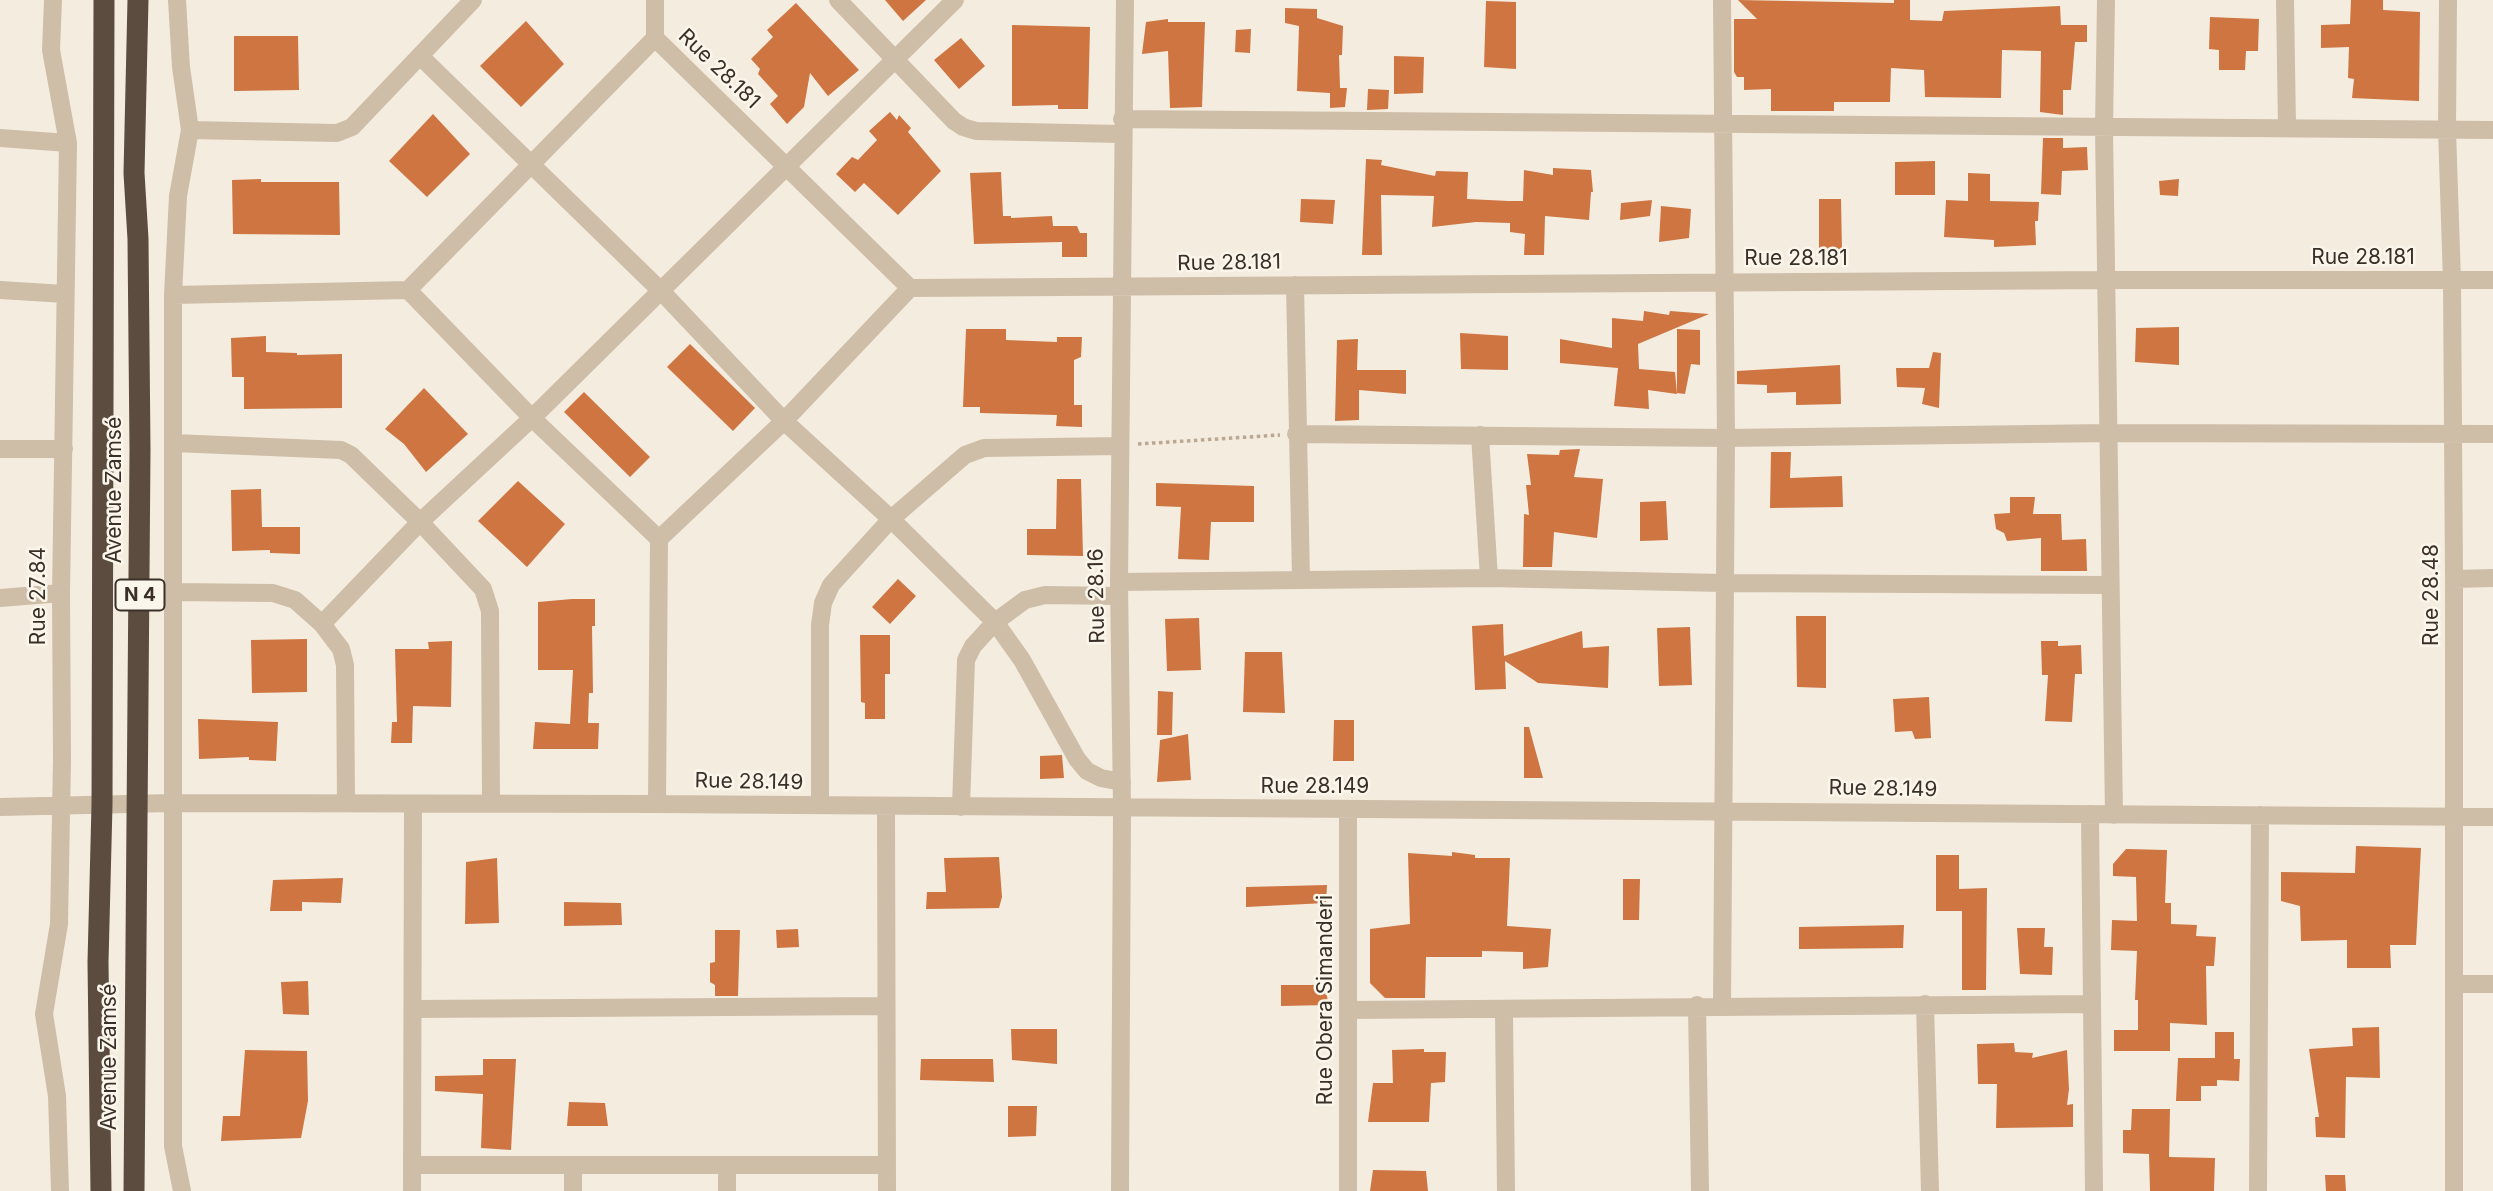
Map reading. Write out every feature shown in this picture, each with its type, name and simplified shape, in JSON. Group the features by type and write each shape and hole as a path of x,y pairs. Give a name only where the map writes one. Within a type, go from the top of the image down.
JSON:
{"highway":[{"name":"Avenue Zamsé","path":"101,1191 98,962 102,805 104,0"},
{"name":"Avenue Zamsé","path":"134,1191 140,450 138,239 134,173 138,0"}],"street":[{"name":"Rue 27.84","path":"53,0 51,50 68,143 59,924 44,1014 57,1096 60,1191"},
{"path":"177,0 181,68 190,130 178,196 173,295 173,1146 182,1191"},
{"path":"190,130 337,133 352,127 472,0"},
{"path":"655,0 655,38"},
{"path":"838,0 954,121 976,131 1121,126 1722,125 2104,129 2287,126 2493,130"},
{"path":"323,624 420,522 532,418 785,165 896,61 955,0"},
{"name":"Rue 28.16","path":"1120,1191 1122,782 1119,446 1121,126 1125,0"},
{"path":"1721,1007 1726,438 1722,0"},
{"path":"2106,0 2104,129 2114,815"},
{"path":"2285,0 2287,126"},
{"name":"Rue 28.48","path":"2448,0 2447,130 2454,434 2454,1191"},
{"name":"Rue 28.181","path":"408,290 655,38 910,288 2106,280 2493,281"},
{"path":"421,57 661,291 784,421 891,519 995,622 1022,660 1077,759 1087,771 1101,778 1122,782"},
{"path":"0,138 68,143"},
{"path":"1295,285 1301,579"},
{"path":"657,803 659,539 784,421 910,288"},
{"path":"0,290 65,294"},
{"path":"173,295 408,290 532,418 659,539"},
{"path":"1296,434 1726,438 2109,433 2493,434"},
{"path":"1480,435 1489,578"},
{"path":"174,443 341,450 351,455 420,522 482,589 488,599 491,803"},
{"path":"820,805 823,603 831,585 891,519 965,455 984,448 1119,446"},
{"path":"0,449 64,449"},
{"path":"961,807 966,660 973,646 995,622 1025,600 1045,595 1301,579 1489,578 1723,583 2109,585"},
{"path":"2454,579 2493,578"},
{"path":"0,598 61,593"},
{"path":"173,593 273,593 295,600 323,624 341,649 345,665 345,803"},
{"name":"Rue 28.149","path":"0,807 172,803 657,803 1122,809 1721,810 2493,817"},
{"path":"412,1191 413,804"},
{"path":"886,807 887,1191"},
{"name":"Rue Obera Simanderi","path":"1348,809 1348,1191"},
{"path":"2090,814 2094,1191"},
{"path":"2258,1191 2260,815"},
{"path":"2454,984 2493,984"},
{"path":"1925,1004 1930,1191"},
{"path":"1349,1010 1504,1011 1697,1005 2091,1004"},
{"path":"1697,1005 1700,1191"},
{"path":"414,1009 886,1006"},
{"path":"1504,1011 1506,1191"},
{"path":"573,1165 573,1191"},
{"path":"727,1165 727,1191"},
{"path":"413,1166 887,1165"}],"path":[{"path":"1119,446 1296,434"}],"building":[{"path":"885,0 926,0 903,21"},
{"path":"1738,0 1894,3 1894,0 1910,0 1910,20 1942,21 1944,11 2060,6 2061,25 2087,25 2087,42 2075,42 2071,90 2063,90 2063,115 2040,112 2041,51 2002,50 2001,98 1925,97 1924,70 1891,68 1890,102 1834,102 1834,111 1771,111 1771,89 1744,90 1744,77 1737,77 1734,72 1734,19 1757,19"},
{"path":"2351,0 2383,0 2383,10 2420,12 2419,101 2352,98 2354,79 2348,78 2349,47 2321,48 2321,25 2350,24"},
{"path":"1486,1 1516,2 1516,69 1484,67"},
{"path":"796,3 859,70 828,96 810,73 804,107 787,124 770,104 778,96 758,74 760,69 751,59 773,37 767,30"},
{"path":"1285,8 1317,9 1317,18 1343,26 1342,55 1339,55 1340,88 1347,88 1345,107 1330,108 1330,93 1297,91 1299,26 1285,23"},
{"path":"2210,17 2259,19 2258,51 2246,51 2245,70 2219,70 2219,50 2209,49"},
{"path":"1168,19 1168,22 1205,22 1202,107 1170,108 1168,51 1142,54 1146,22"},
{"path":"526,21 564,64 521,107 480,66"},
{"path":"1012,25 1090,27 1088,109 1058,109 1058,105 1012,106"},
{"path":"1251,29 1250,53 1235,52 1236,30"},
{"path":"234,36 298,36 299,90 234,91"},
{"path":"961,38 985,66 959,89 934,60"},
{"path":"1394,56 1424,57 1423,93 1394,94"},
{"path":"1368,89 1389,90 1388,109 1367,110"},
{"path":"890,112 897,120 899,115 911,128 908,132 941,171 898,215 864,183 855,192 836,174 852,157 858,160 877,140 869,131"},
{"path":"433,114 470,154 427,197 389,161"},
{"path":"2043,138 2063,138 2063,148 2087,147 2088,170 2062,171 2061,195 2041,194"},
{"path":"1366,159 1382,160 1381,165 1435,176 1436,171 1468,172 1467,199 1523,201 1524,170 1553,175 1553,168 1591,170 1593,192 1589,220 1545,216 1544,255 1524,255 1525,234 1510,232 1510,223 1476,222 1432,227 1434,196 1381,195 1382,255 1362,255"},
{"path":"1935,161 1935,195 1895,195 1895,162"},
{"path":"1001,172 1003,216 1052,216 1053,226 1077,226 1080,233 1087,233 1087,257 1062,257 1062,242 974,244 970,173"},
{"path":"1968,173 1990,174 1990,201 2039,202 2038,221 2035,221 2036,245 1994,247 1994,240 1944,237 1946,200 1968,201"},
{"path":"261,179 261,182 339,182 340,235 233,234 232,180"},
{"path":"2179,179 2178,196 2160,195 2159,181"},
{"path":"1301,199 1335,200 1333,224 1300,222"},
{"path":"1819,199 1841,199 1842,251 1819,251"},
{"path":"1652,200 1650,216 1620,220 1621,203"},
{"path":"1661,206 1691,209 1689,238 1659,242"},
{"path":"1644,311 1669,315 1670,311 1709,314 1638,344 1639,369 1675,372 1677,394 1648,390 1649,409 1614,406 1618,368 1560,363 1560,339 1612,348 1612,318 1643,321"},
{"path":"2179,327 2179,365 2135,362 2136,328"},
{"path":"966,329 1006,329 1006,340 1057,342 1057,337 1082,337 1081,357 1074,360 1074,405 1082,405 1082,427 1056,426 1057,415 980,413 980,407 963,407"},
{"path":"1677,329 1700,330 1700,365 1691,364 1685,394 1677,393"},
{"path":"1460,333 1508,336 1508,370 1461,369"},
{"path":"266,336 266,352 297,355 342,354 342,408 244,409 244,377 232,377 231,338"},
{"path":"1358,339 1357,370 1406,370 1406,394 1359,390 1359,420 1335,421 1337,340"},
{"path":"690,344 755,408 733,431 667,367"},
{"path":"1933,352 1941,353 1939,408 1922,404 1925,388 1897,387 1896,368 1929,368"},
{"path":"1840,365 1841,404 1796,405 1796,392 1767,393 1767,385 1737,384 1737,371"},
{"path":"424,388 468,434 426,472 404,444 385,429"},
{"path":"584,392 650,457 630,477 564,412"},
{"path":"1580,449 1574,477 1603,479 1597,538 1554,532 1552,567 1523,567 1524,514 1529,515 1526,485 1531,485 1527,454 1559,455 1560,450"},
{"path":"1771,452 1791,452 1790,478 1842,476 1843,507 1770,508"},
{"path":"1057,479 1081,479 1083,556 1027,555 1027,529 1056,529"},
{"path":"518,481 565,524 527,567 478,521"},
{"path":"1156,483 1254,486 1254,522 1211,522 1209,560 1178,559 1181,507 1156,506"},
{"path":"261,489 262,527 300,527 300,554 270,553 270,550 232,551 231,490"},
{"path":"2010,497 2035,497 2033,514 2061,514 2062,540 2086,539 2087,571 2041,571 2041,538 2007,541 2004,533 1996,529 1994,514 2010,513"},
{"path":"1666,501 1668,540 1640,541 1640,502"},
{"path":"898,579 916,596 890,624 872,607"},
{"path":"595,599 595,626 592,626 593,693 589,693 588,723 599,723 598,749 533,749 535,722 570,724 573,670 538,670 538,602"},
{"path":"1796,616 1826,616 1826,688 1797,687"},
{"path":"1199,618 1201,670 1167,671 1165,619"},
{"path":"1503,624 1504,656 1582,631 1583,648 1609,646 1608,688 1538,683 1505,661 1506,689 1475,690 1472,626"},
{"path":"1690,627 1692,685 1659,686 1657,628"},
{"path":"860,635 890,635 890,674 885,674 885,719 865,719 865,703 861,702"},
{"path":"307,639 307,692 252,693 251,640"},
{"path":"452,641 451,707 413,706 412,743 391,743 392,722 397,722 395,649 429,649 428,642"},
{"path":"2041,641 2058,641 2058,646 2081,645 2082,674 2075,674 2072,722 2045,721 2048,675 2042,675"},
{"path":"1245,652 1282,652 1285,713 1243,712"},
{"path":"1158,691 1173,692 1172,735 1157,735"},
{"path":"1929,697 1931,738 1915,739 1912,731 1895,732 1893,699"},
{"path":"198,719 278,722 276,761 249,760 249,757 199,759"},
{"path":"1334,720 1354,720 1354,761 1333,761"},
{"path":"1524,727 1529,727 1543,778 1524,778"},
{"path":"1188,734 1191,780 1157,782 1160,740"},
{"path":"1062,755 1064,778 1040,779 1040,756"},
{"path":"2356,846 2421,848 2416,945 2390,945 2391,968 2347,968 2347,940 2301,941 2300,906 2281,901 2281,872 2355,873"},
{"path":"2126,849 2167,850 2165,903 2171,903 2171,924 2197,925 2196,936 2216,937 2214,966 2206,966 2207,1025 2170,1023 2170,1051 2114,1051 2114,1030 2138,1030 2138,1000 2135,1000 2137,951 2111,950 2112,920 2137,921 2136,877 2113,876 2113,864"},
{"path":"1452,852 1475,855 1475,858 1510,858 1507,926 1551,929 1548,967 1523,969 1523,952 1482,951 1482,957 1426,957 1425,998 1385,998 1370,983 1370,929 1410,924 1408,853 1452,856"},
{"path":"1936,855 1959,855 1959,889 1987,888 1986,990 1962,990 1962,911 1936,911"},
{"path":"999,857 1002,897 999,908 926,909 927,892 946,892 944,858"},
{"path":"497,858 499,923 465,924 466,862"},
{"path":"343,878 341,903 302,902 302,911 270,911 273,880"},
{"path":"1623,879 1640,879 1639,920 1623,920"},
{"path":"1327,885 1326,903 1246,907 1246,887"},
{"path":"564,902 621,903 622,925 564,926"},
{"path":"1904,925 1903,948 1799,949 1799,927"},
{"path":"2017,928 2045,928 2044,947 2053,947 2052,975 2020,974"},
{"path":"798,929 799,947 777,948 776,930"},
{"path":"715,930 740,930 738,996 715,996 715,985 710,982 710,963 715,962"},
{"path":"308,981 309,1015 283,1014 281,982"},
{"path":"1281,985 1326,985 1328,1005 1281,1006"},
{"path":"2379,1027 2380,1078 2346,1077 2345,1138 2316,1137 2315,1117 2319,1117 2309,1049 2353,1046 2352,1028"},
{"path":"1011,1029 1057,1029 1057,1064 1012,1060"},
{"path":"2215,1032 2234,1032 2234,1059 2240,1059 2239,1081 2217,1080 2217,1086 2201,1086 2201,1101 2176,1101 2178,1058 2215,1058"},
{"path":"2014,1043 2015,1052 2033,1053 2032,1058 2067,1050 2067,1105 2073,1104 2073,1127 1996,1128 1997,1084 1978,1084 1977,1044"},
{"path":"1424,1049 1424,1052 1446,1052 1445,1082 1431,1083 1429,1122 1368,1122 1373,1083 1393,1083 1392,1050"},
{"path":"245,1050 307,1051 308,1101 301,1138 221,1141 223,1116 240,1116"},
{"path":"483,1059 516,1059 511,1150 481,1148 483,1094 435,1091 435,1076 483,1075"},
{"path":"921,1059 993,1059 994,1082 920,1080"},
{"path":"569,1102 605,1103 608,1126 567,1126"},
{"path":"1008,1106 1037,1106 1036,1136 1008,1137"},
{"path":"2132,1109 2170,1109 2169,1157 2215,1158 2214,1191 2150,1191 2149,1154 2123,1153 2123,1130 2131,1130"},
{"path":"1373,1170 1426,1171 1428,1191 1370,1191"},
{"path":"2325,1175 2345,1175 2346,1191 2326,1191"}]}
